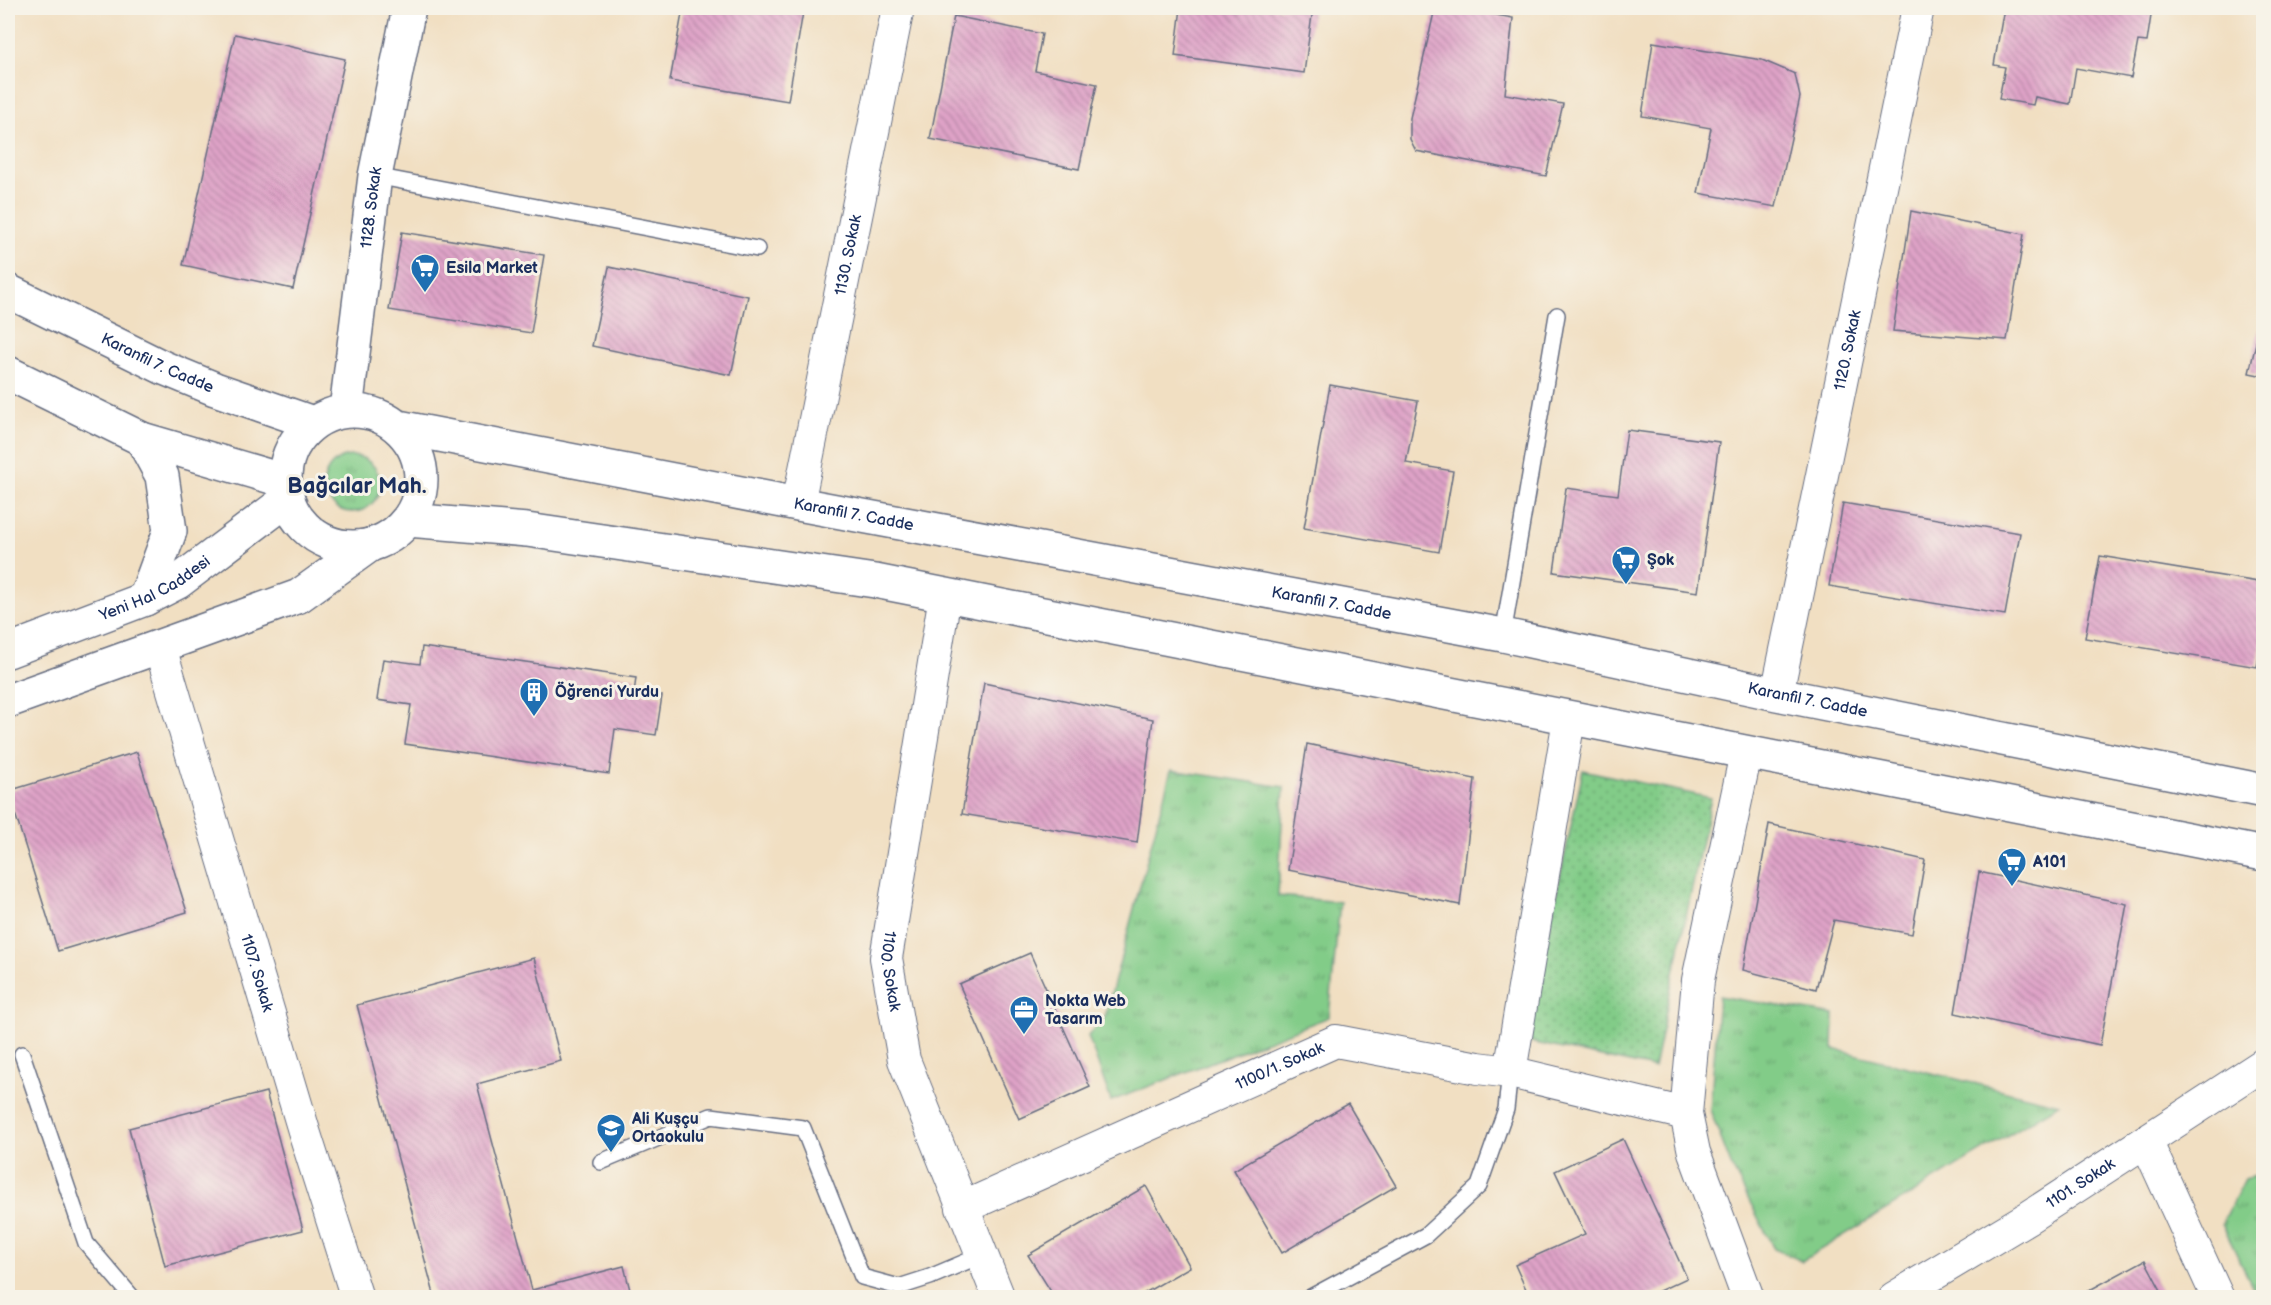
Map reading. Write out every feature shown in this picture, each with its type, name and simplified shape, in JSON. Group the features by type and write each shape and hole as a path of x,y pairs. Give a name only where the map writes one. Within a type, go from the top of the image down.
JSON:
{"street":[{"name":"1128. Sokak","path":"346,410 375,176 409,8"},
{"name":"1130. Sokak","path":"798,504 898,8"},
{"name":"1120. Sokak","path":"1778,694 1918,8"},
{"name":"Karanfil 7. Cadde","path":"8,291 164,368 215,389 314,423"},
{"path":"8,373 142,439 286,490"},
{"path":"8,701 299,596 370,545 391,536 408,520 418,500 422,478 418,455 407,436 390,420 369,412 346,410 324,416 305,429 291,446 284,468 286,490 292,512 307,530 326,542 348,547 370,545"},
{"name":"Karanfil 7. Cadde","path":"398,427 1503,635 1778,694 2264,791"},
{"path":"142,439 162,476 170,531 145,599"},
{"name":"Yeni Hal Caddesi","path":"8,651 145,599 178,582 286,490"},
{"path":"408,520 527,530 875,581 2264,854"},
{"name":"1100. Sokak","path":"945,595 886,958 904,1060 999,1298"},
{"name":"1107. Sokak","path":"160,647 304,1131 357,1298"},
{"path":"1510,1072 1569,719"},
{"path":"1746,753 1698,980 1686,1114 1694,1152 1748,1298"},
{"name":"1100/1. Sokak","path":"962,1208 1336,1041 1510,1072 1686,1114"},
{"name":"1101. Sokak","path":"1894,1298 2029,1217 2264,1064"},
{"path":"2146,1141 2218,1298"}],"lane":[{"path":"375,176 757,249"},
{"path":"1503,635 1557,315"},
{"path":"22,1054 86,1243 133,1298"},
{"path":"1309,1298 1426,1235 1479,1186 1506,1109 1510,1072"},
{"path":"601,1162 711,1116 803,1128 862,1277 899,1287 930,1277 982,1254"}],"green space":[{"path":"346,456 358,456 372,464 380,478 378,495 372,504 358,512 346,512 329,500 324,490 324,478 336,461"},
{"path":"1171,770 1284,787 1278,896 1340,902 1329,1017 1111,1101 1088,1036 1105,1017"},
{"path":"1583,770 1711,798 1654,1068 1525,1041"},
{"path":"1719,996 1834,1015 1833,1049 2059,1104 1802,1261 1774,1249 1731,1165 1710,1110"},
{"path":"2263,1174 2264,1297 2258,1298 2222,1224 2245,1179"}],"building":[{"path":"683,8 777,8 803,12 788,101 670,81"},
{"path":"1181,8 1313,8 1304,73 1175,56"},
{"path":"1435,8 1458,8 1513,18 1505,94 1563,104 1546,176 1416,151 1410,139 1410,118"},
{"path":"2004,8 2152,9 2147,42 2138,41 2131,78 2076,68 2070,104 2035,97 2033,105 1999,99 2005,67 1994,65"},
{"path":"954,16 1042,34 1035,71 1097,84 1079,169 930,139"},
{"path":"235,34 345,59 293,289 183,265"},
{"path":"1653,42 1762,60 1795,74 1800,97 1776,207 1698,193 1711,128 1642,116"},
{"path":"1911,211 2024,234 2007,340 1893,331"},
{"path":"402,232 544,255 531,333 389,310"},
{"path":"609,267 748,296 731,375 592,346"},
{"path":"2264,314 2264,376 2249,373"},
{"path":"1330,385 1418,401 1406,463 1453,471 1439,552 1304,528"},
{"path":"1627,430 1719,442 1698,592 1554,572 1566,488 1618,495"},
{"path":"1843,503 2020,533 2005,615 1829,586"},
{"path":"2100,556 2264,583 2264,631 2257,667 2085,638"},
{"name":"Öğrenci Yurdu","path":"422,647 636,678 634,693 662,696 656,735 615,729 609,774 405,744 411,705 377,700 383,659 420,664"},
{"path":"984,683 1153,719 1137,843 962,814"},
{"path":"1307,744 1475,779 1460,905 1288,870"},
{"path":"137,752 187,912 58,951 8,791"},
{"path":"1769,824 1925,860 1912,934 1834,920 1816,989 1743,970"},
{"path":"1979,872 2127,904 2100,1045 1955,1013"},
{"path":"1030,953 1090,1087 1019,1119 959,984"},
{"path":"534,958 561,1061 477,1084 532,1290 624,1266 632,1298 435,1298 357,1005"},
{"path":"266,1092 303,1230 165,1266 129,1128"},
{"path":"1348,1104 1396,1186 1282,1253 1234,1170"},
{"path":"1623,1139 1687,1278 1644,1298 1530,1298 1515,1265 1585,1234 1555,1171"},
{"path":"1146,1186 1190,1267 1136,1298 1055,1298 1028,1255"},
{"path":"2145,1260 2165,1298 2075,1298"}],"place":[{"name":"Esila Market","path":"425,294"},
{"name":"Şok","path":"1626,586"},
{"name":"Öğrenci Yurdu","path":"534,718"},
{"name":"A101","path":"2012,888"},
{"name":"Nokta Web Tasarım","path":"1024,1036"},
{"name":"Ali Kuşçu Ortaokulu","path":"611,1154"}],"district":[{"name":"Bağcılar Mah.","path":"357,486"}]}
